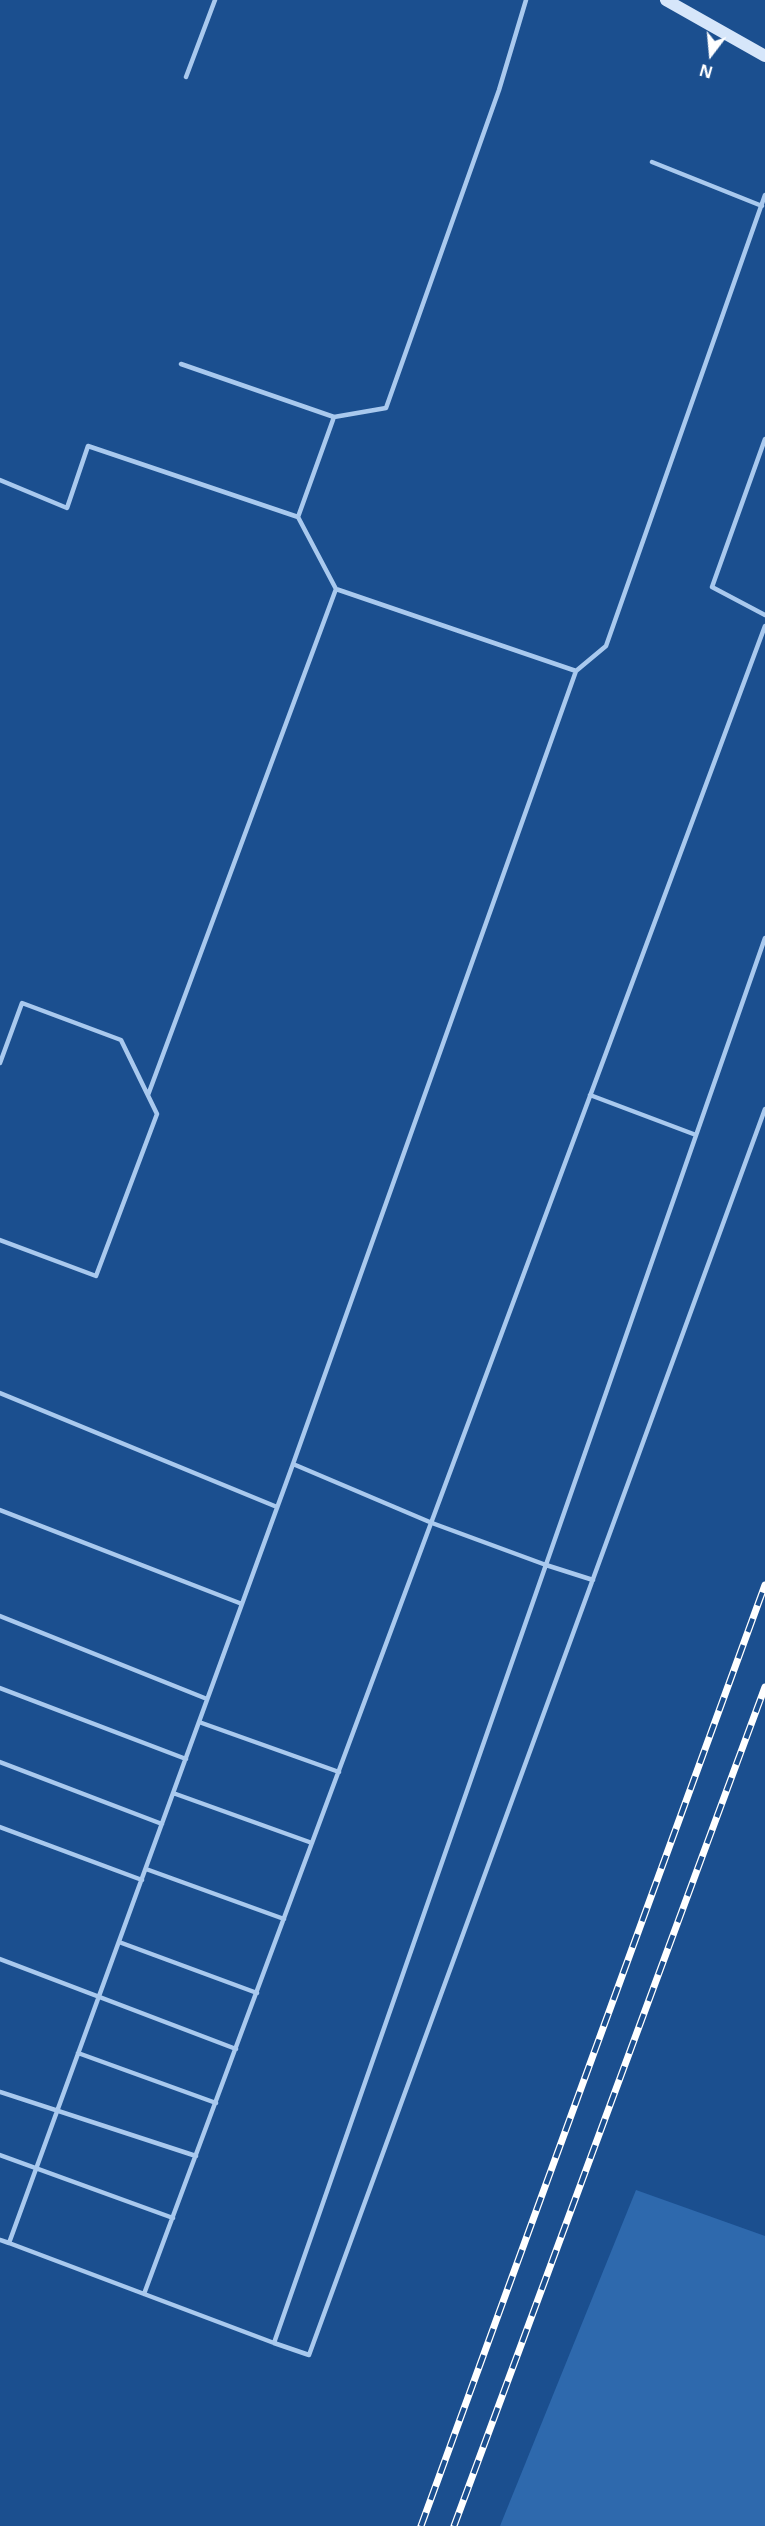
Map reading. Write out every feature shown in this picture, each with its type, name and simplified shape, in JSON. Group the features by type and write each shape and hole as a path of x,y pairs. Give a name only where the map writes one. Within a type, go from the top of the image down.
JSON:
{"street":[{"path":"666,0 765,56"}],"lane":[{"path":"186,77 215,0"},
{"path":"181,364 334,417 386,408 499,90 526,0"},
{"path":"652,162 762,206"},
{"path":"9,2243 293,1464 576,671 606,646 765,195"},
{"path":"298,517 334,417"},
{"path":"765,439 712,587 765,615"},
{"path":"0,480 67,508 88,446 298,517 336,589 576,671"},
{"path":"147,1095 336,589"},
{"path":"144,2294 765,626"},
{"path":"274,2343 765,938"},
{"path":"0,1063 22,1004 121,1041 156,1114 96,1276 0,1239"},
{"path":"590,1095 696,1135"},
{"path":"0,2240 309,2355 765,1109"},
{"path":"0,1393 277,1507"},
{"path":"293,1464 432,1522 546,1566 593,1580"},
{"path":"0,1510 242,1604"},
{"path":"0,1616 207,1699"},
{"path":"0,1688 186,1759"},
{"path":"199,1722 339,1772"},
{"path":"0,1762 162,1824"},
{"path":"173,1793 312,1843"},
{"path":"0,1827 142,1880"},
{"path":"146,1869 284,1919"},
{"path":"119,1942 256,1993"},
{"path":"0,1959 236,2049"},
{"path":"78,2053 216,2103"},
{"path":"0,2092 196,2156"},
{"path":"0,2155 173,2218"}],"shaded area":[{"path":"636,2190 765,2236 765,2526 500,2526"}],"railway":[{"path":"421,2526 765,1585"},
{"path":"454,2526 765,1687"}]}
